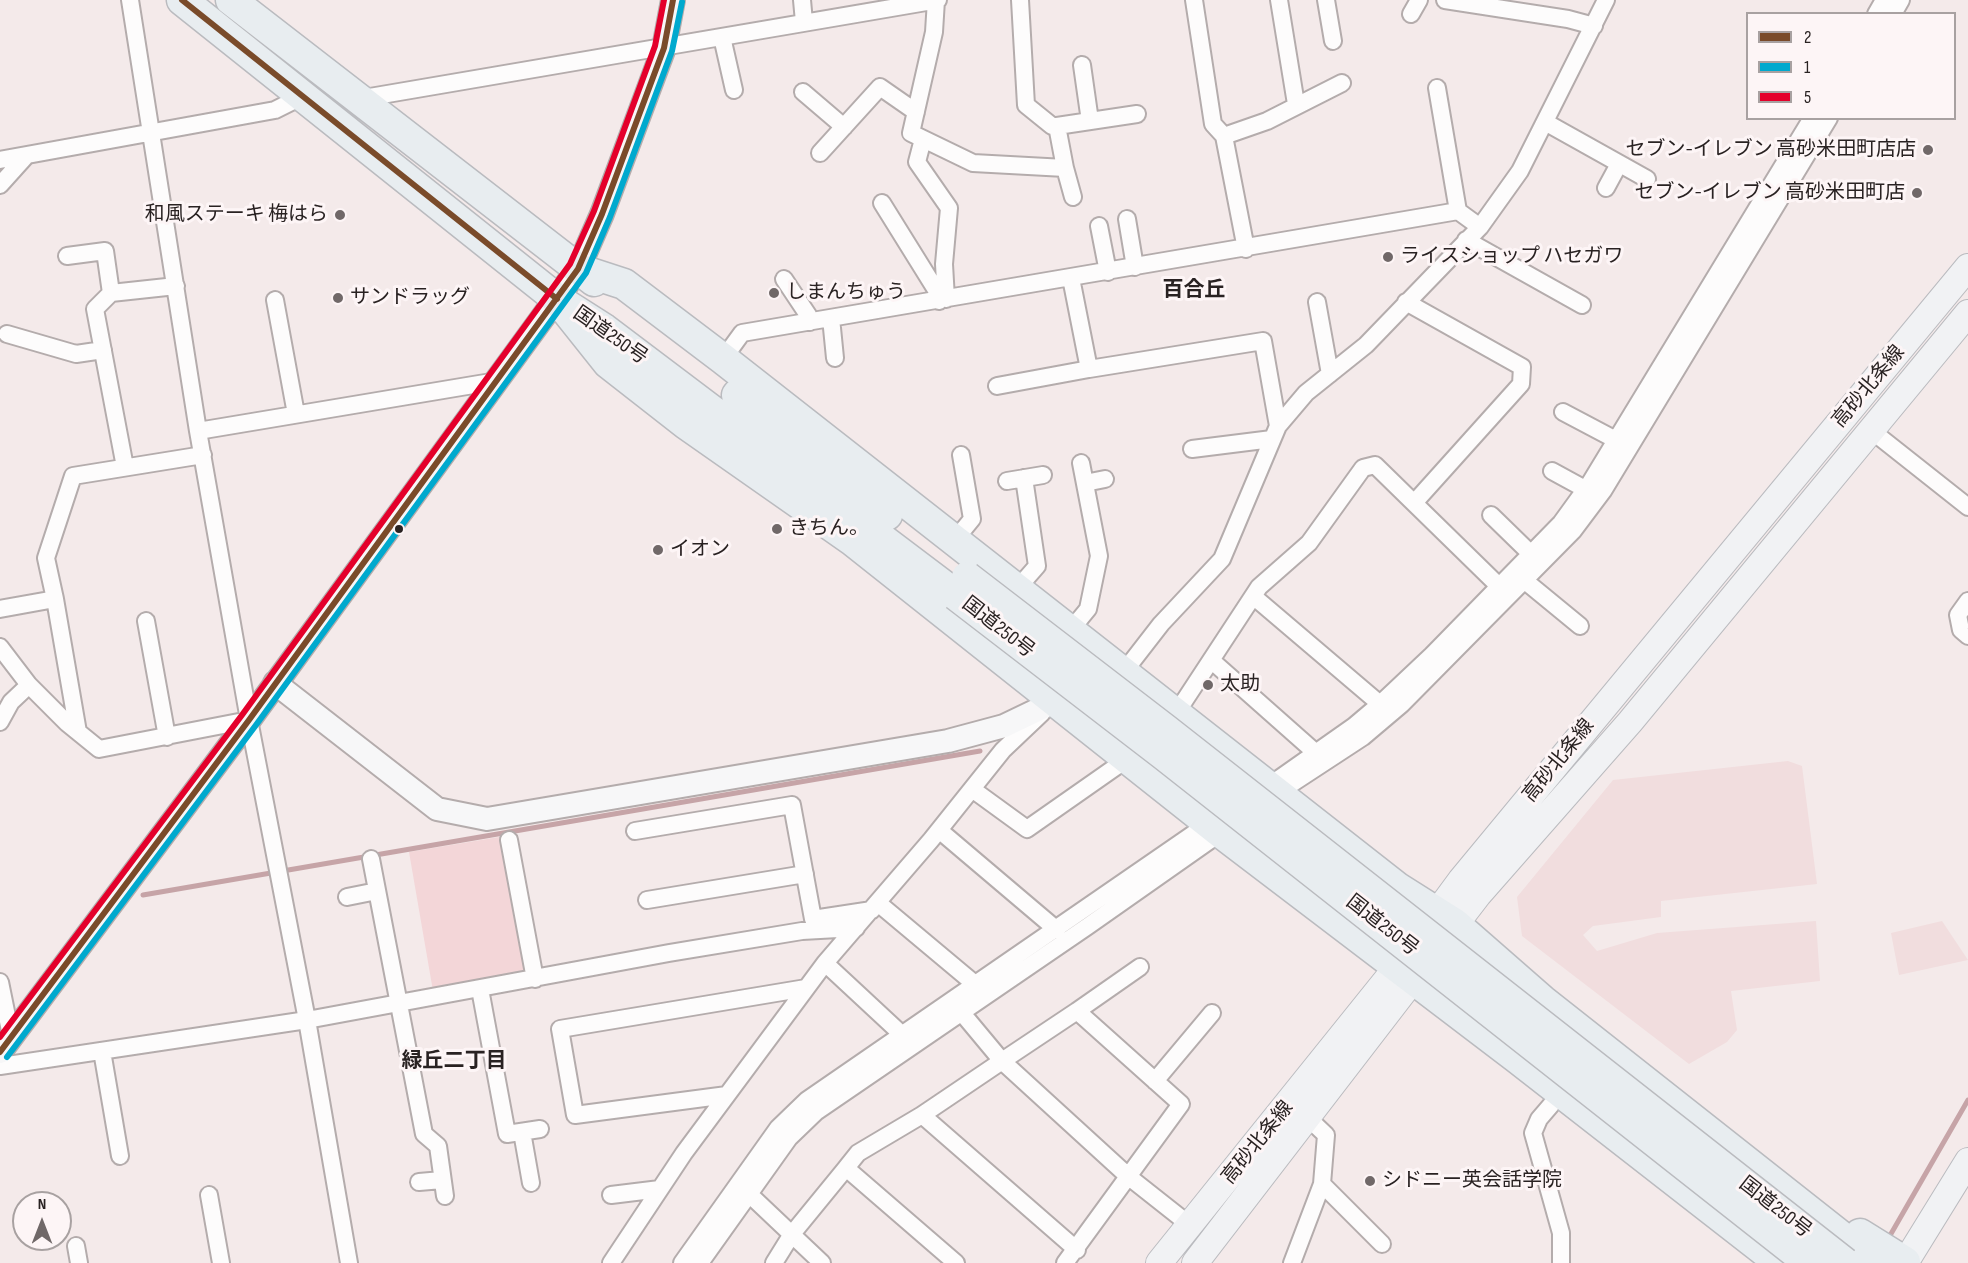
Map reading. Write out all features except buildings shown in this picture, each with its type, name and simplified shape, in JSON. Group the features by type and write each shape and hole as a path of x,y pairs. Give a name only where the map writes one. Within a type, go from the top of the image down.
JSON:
{"highway":[{"name":"国道250号","path":"182,0 557,299 614,336 961,586 1166,730 1845,1263"},
{"name":"国道250号","path":"231,0 578,269 1164,755 1809,1263"},
{"path":"578,269 624,284 723,359 1398,888 1479,944 1543,1001 1875,1263"},
{"path":"557,299 608,363 739,464 853,541 1215,828 1780,1263"},
{"path":"1479,944 1520,968 1861,1235 1905,1263"},
{"path":"1437,998 1485,1051 1754,1263"}],"main road":[{"name":"高砂北条線","path":"1446,919 1461,880 1968,267"},
{"name":"高砂北条線","path":"1195,1263 1307,1117 1405,973 1446,919 1630,722 1968,313"},
{"name":"高砂北条線","path":"1159,1263 1405,973"},
{"path":"1905,1263 1968,1161"}],"street":[{"path":"130,0 198,431 249,720 308,1020 349,1263"},
{"path":"6,1044 249,720 578,269 602,214 664,48 673,0"},
{"path":"802,0 804,22"},
{"path":"358,99 664,48 804,22 867,6 937,0 934,33 911,133 972,163 1065,168"},
{"path":"1020,0 1026,105 1052,126 1137,114"},
{"path":"1194,0 1213,124 1224,136 1246,249"},
{"path":"1279,0 1296,104"},
{"path":"1326,0 1333,41"},
{"path":"1445,0 1568,19 1594,26"},
{"path":"1123,674 1161,624 1222,559 1275,433 1306,393 1366,345 1480,227 1520,171 1606,0"},
{"path":"1879,12 1893,4"},
{"path":"722,37 734,90"},
{"path":"1082,64 1090,121"},
{"path":"1224,136 1267,121 1296,104 1342,83"},
{"path":"820,153 880,87 916,112"},
{"path":"1437,88 1458,211 1480,227"},
{"path":"803,92 844,128"},
{"path":"0,160 152,135 275,110 301,97"},
{"path":"1272,790 1380,704 1504,590 1524,580 1573,531 1603,491 1808,139 1812,120"},
{"path":"700,1263 789,1138 816,1112 976,985 1272,790 1371,731 1441,667 1504,590 1530,553 1561,523 1585,489 1808,139 1827,120"},
{"path":"1545,122 1647,179"},
{"path":"1057,126 1073,196"},
{"path":"922,139 917,162 949,208 943,300"},
{"path":"0,185 27,155"},
{"path":"1606,188 1619,164"},
{"path":"882,203 943,300"},
{"path":"723,359 742,333 1246,249 1458,211"},
{"path":"1127,219 1135,267"},
{"path":"1099,226 1108,272"},
{"path":"1466,240 1581,305"},
{"path":"67,256 105,251 111,293"},
{"path":"1071,278 1089,369"},
{"path":"784,279 808,315 810,322"},
{"path":"125,467 95,309 111,293 176,286"},
{"path":"275,300 296,414"},
{"path":"1317,302 1330,374"},
{"path":"1406,302 1522,367 1521,384 1414,503"},
{"path":"831,318 835,358"},
{"path":"7,334 76,354 103,350"},
{"path":"996,386 1263,341 1275,433"},
{"path":"198,431 497,381"},
{"path":"1563,412 1616,440"},
{"path":"1872,431 1968,507"},
{"path":"1192,449 1275,433"},
{"path":"78,732 46,558 73,476 203,455"},
{"path":"954,541 972,519 961,455"},
{"path":"1069,632 1088,609 1099,556 1081,463"},
{"path":"1175,715 1259,587 1309,543 1363,468 1375,465 1504,590"},
{"path":"1552,471 1585,489"},
{"path":"1007,481 1043,475"},
{"path":"1016,590 1037,566 1024,478"},
{"path":"1085,483 1105,479"},
{"path":"1491,515 1530,553"},
{"path":"1524,580 1580,626"},
{"path":"1253,596 1380,704"},
{"path":"0,609 55,599"},
{"path":"1968,601 1958,615 1961,630 1968,636"},
{"path":"146,621 167,737"},
{"path":"0,647 29,685 99,749 249,720"},
{"path":"1211,660 1316,753"},
{"path":"275,684 436,809 487,819 948,741 1004,726 1054,702"},
{"path":"0,723 11,702 29,685"},
{"path":"611,1263 660,1189 825,963 939,830 1003,750 1054,702"},
{"path":"972,789 1027,829 1127,759"},
{"path":"635,831 792,805 813,919 875,906 976,985"},
{"path":"682,1263 778,1128 807,1100 909,1040 962,1012 1215,828"},
{"path":"939,830 1057,930"},
{"path":"509,840 535,979"},
{"path":"371,859 424,1134 438,1146 443,1188 419,1182"},
{"path":"647,900 805,874"},
{"path":"347,897 377,891"},
{"path":"0,1066 308,1020 802,931 856,928"},
{"path":"825,963 909,1040"},
{"path":"774,1263 792,1234 858,1153 922,1114 1140,967"},
{"path":"0,982 6,1044"},
{"path":"728,1095 574,1115 560,1029 806,988"},
{"path":"480,989 507,1134 540,1129"},
{"path":"1065,1263 1077,1250 1181,1104 1077,1011"},
{"path":"962,1012 1002,1061 1129,1178 1191,1226"},
{"path":"1155,1081 1212,1012"},
{"path":"102,1051 120,1156"},
{"path":"1551,1105 1539,1119 1533,1133 1561,1233 1561,1263"},
{"path":"922,1114 1077,1250"},
{"path":"1292,1263 1322,1184 1326,1135 1307,1117"},
{"path":"522,1132 531,1183"},
{"path":"846,1168 956,1263"},
{"path":"1322,1184 1382,1244"},
{"path":"611,1195 660,1189"},
{"path":"748,1193 822,1263"},
{"path":"209,1195 221,1263"}],"shaded area":[{"path":"1788,761 1802,766 1817,884 1661,901 1661,917 1593,926 1583,935 1597,951 1657,933 1816,921 1820,981 1731,991 1737,1030 1727,1042 1689,1064 1522,936 1517,897 1613,780"},
{"path":"505,836 528,975 433,991 409,852"},
{"path":"1942,921 1968,960 1899,975 1891,933"}],"waterway":[{"path":"143,895 980,751"},
{"path":"1888,1239 1968,1100"}],"transit line":[{"name":"2","path":"182,0 557,299"},
{"name":"5","path":"0,1037 242,715 570,264 594,211 655,46 664,0"},
{"name":"2","path":"0,1052 249,720 578,269 602,214 664,48 673,0"},
{"name":"1","path":"7,1057 256,725 586,273 610,217 672,51 682,2"}],"place":[{"name":"セブン-イレブン 高砂米田町店店","path":"1928,150"},
{"name":"セブン-イレブン 高砂米田町店","path":"1917,193"},
{"name":"和風ステーキ 梅はら","path":"340,215"},
{"name":"ライスショップ ハセガワ","path":"1388,257"},
{"name":"しまんちゅう","path":"774,293"},
{"name":"サンドラッグ","path":"338,298"},
{"name":"きちん。","path":"777,529"},
{"name":"イオン","path":"658,550"},
{"name":"太助","path":"1208,685"},
{"name":"シドニー英会話学院","path":"1370,1181"}],"district":[{"name":"百合丘","path":"1194,291"},
{"name":"緑丘二丁目","path":"454,1062"}]}
